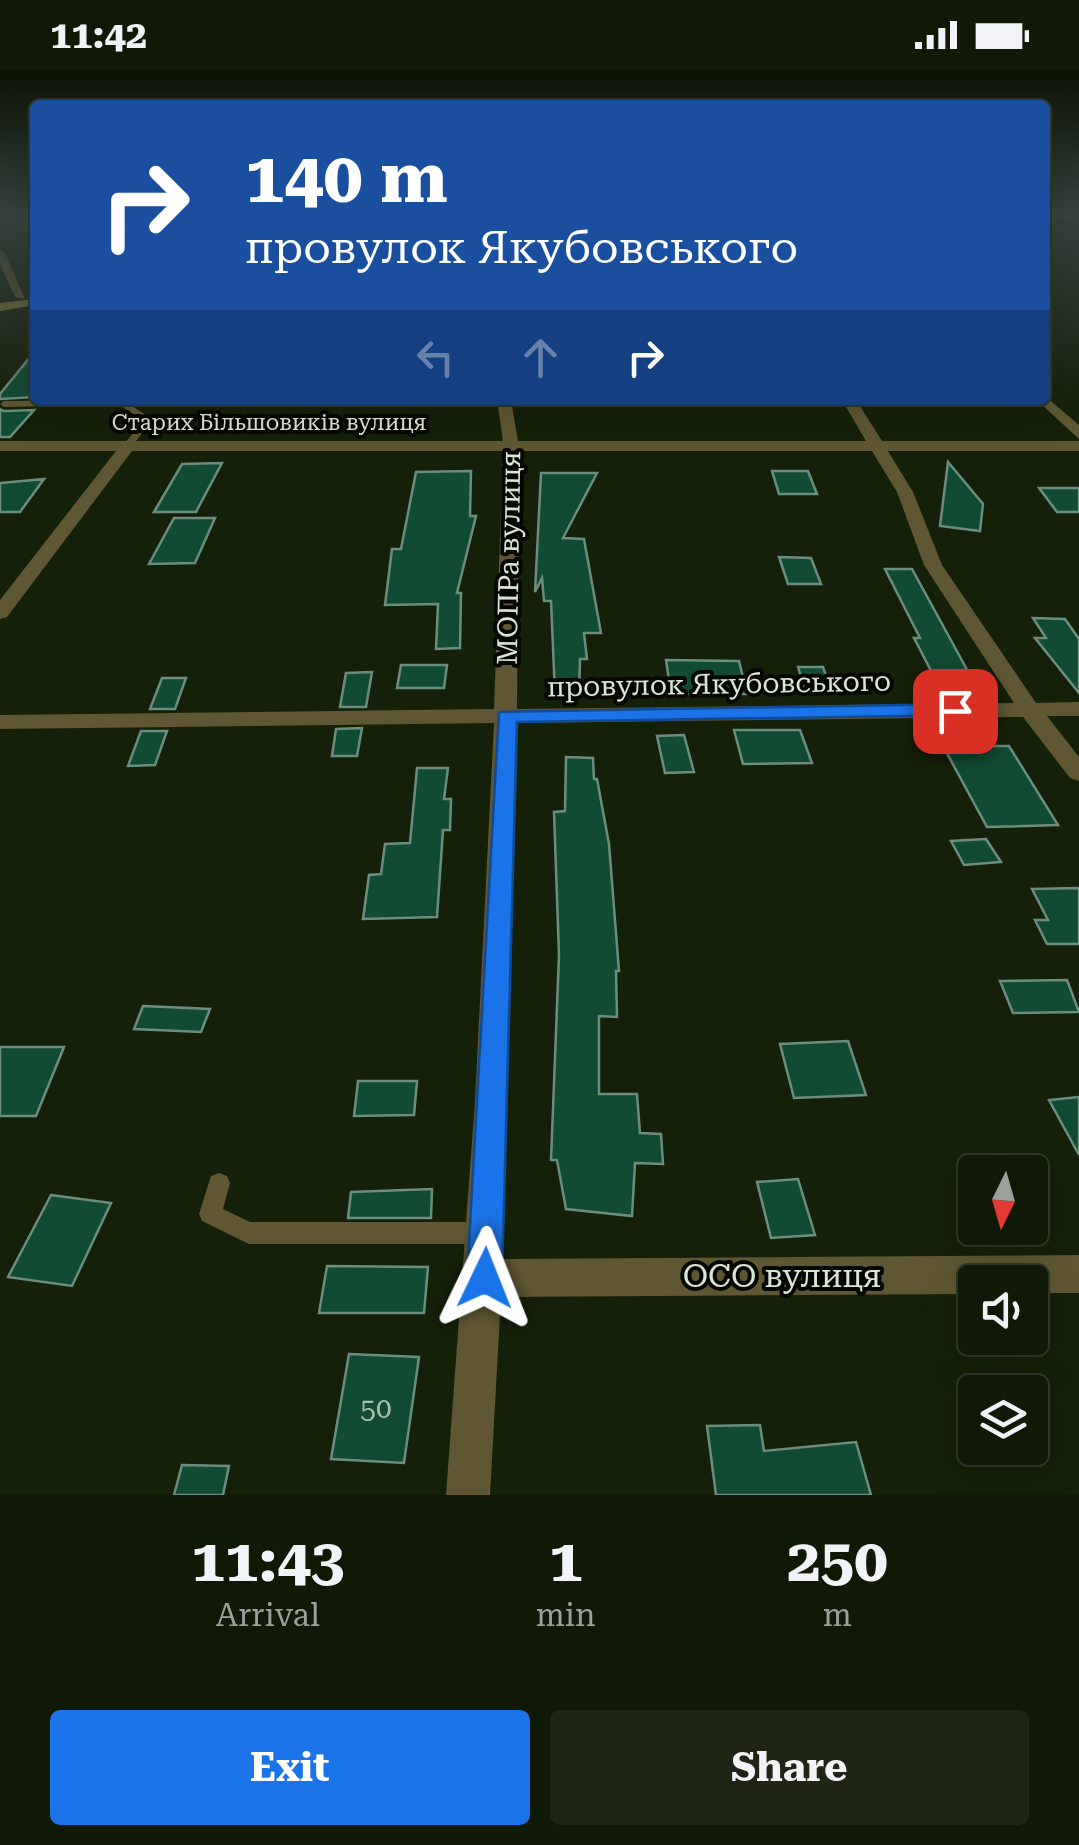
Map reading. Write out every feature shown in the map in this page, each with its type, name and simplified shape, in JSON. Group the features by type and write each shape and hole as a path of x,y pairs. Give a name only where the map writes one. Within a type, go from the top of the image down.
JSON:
{"street":[{"path":"14,282 21,297"},
{"path":"0,303 30,298"},
{"path":"0,303 30,300"},
{"name":"МОПРа вулиця","path":"468,1495 485,1278 507,716 512,443 505,405"},
{"path":"852,405 904,492 933,565 1030,710 1079,773"},
{"path":"1050,405 1079,434"},
{"name":"Старих Більшовиків вулиця","path":"0,446 1079,446"},
{"path":"0,613 128,446"},
{"name":"провулок Якубовського","path":"0,722 1079,709"},
{"name":"ОСО вулиця","path":"485,1278 1079,1274"}],"lane":[{"path":"4,404 30,403"},
{"path":"125,405 148,419 128,446"},
{"path":"219,1183 210,1214 249,1233 486,1234"}],"building":[{"path":"30,357 30,397 0,399"},
{"path":"0,409 34,410 10,437 0,437"},
{"path":"948,462 983,504 980,531 940,526"},
{"path":"222,463 196,512 154,512 182,464"},
{"path":"471,471 470,516 476,516 457,593 461,593 460,648 436,649 438,604 385,605 392,549 401,549 416,472"},
{"path":"772,471 808,471 817,494 779,494"},
{"path":"541,473 597,473 563,538 584,539 601,633 584,633 587,659 580,659 579,695 555,694 551,601 544,601 542,578 535,592"},
{"path":"44,479 20,512 0,512 0,483"},
{"path":"1039,488 1079,488 1079,512 1057,512"},
{"path":"174,518 215,518 195,563 149,564"},
{"path":"779,557 811,558 821,584 788,584"},
{"path":"885,569 912,569 977,688 940,688"},
{"path":"1033,618 1065,619 1079,639 1079,693 1035,638 1046,638"},
{"path":"666,660 739,661 747,694 671,694"},
{"path":"401,665 447,665 444,688 397,688"},
{"path":"798,667 823,667 832,693 806,693"},
{"path":"372,672 366,707 340,707 346,673"},
{"path":"162,678 186,678 175,709 150,709"},
{"path":"362,728 357,756 332,756 336,729"},
{"path":"734,730 800,730 812,763 743,764"},
{"path":"141,731 167,731 155,765 128,766"},
{"path":"684,735 694,772 665,773 657,736"},
{"path":"943,746 1009,746 1058,825 987,827"},
{"path":"566,757 593,758 609,844 619,971 617,1017 599,1016 599,1094 637,1094 640,1133 661,1134 663,1164 635,1163 632,1216 566,1209 557,1160 551,1160 559,955 554,812 565,811"},
{"path":"417,768 448,768 444,799 451,799 450,830 443,830 437,917 363,919 369,875 381,874 385,844 410,843"},
{"path":"986,839 1001,862 964,865 951,841"},
{"path":"1079,888 1079,944 1047,944 1035,920 1048,920 1032,889"},
{"path":"1067,980 1079,1012 1013,1013 1000,981"},
{"path":"143,1006 210,1009 201,1032 134,1029"},
{"path":"848,1041 866,1095 794,1098 780,1044"},
{"path":"0,1047 64,1047 36,1116 0,1116"},
{"path":"358,1081 417,1081 414,1115 354,1116"},
{"path":"1079,1097 1079,1155 1049,1100"},
{"path":"798,1179 815,1235 771,1238 757,1182"},
{"path":"432,1189 431,1218 348,1218 351,1192"},
{"path":"51,1195 111,1203 72,1286 8,1277"},
{"path":"327,1266 428,1267 424,1313 319,1313"},
{"path":"349,1354 419,1357 404,1463 331,1459"},
{"path":"760,1425 764,1451 856,1442 871,1495 716,1495 707,1426"},
{"path":"182,1465 229,1466 223,1495 174,1495"}],"route":[{"path":"485,1278 507,716 955,711"}]}
